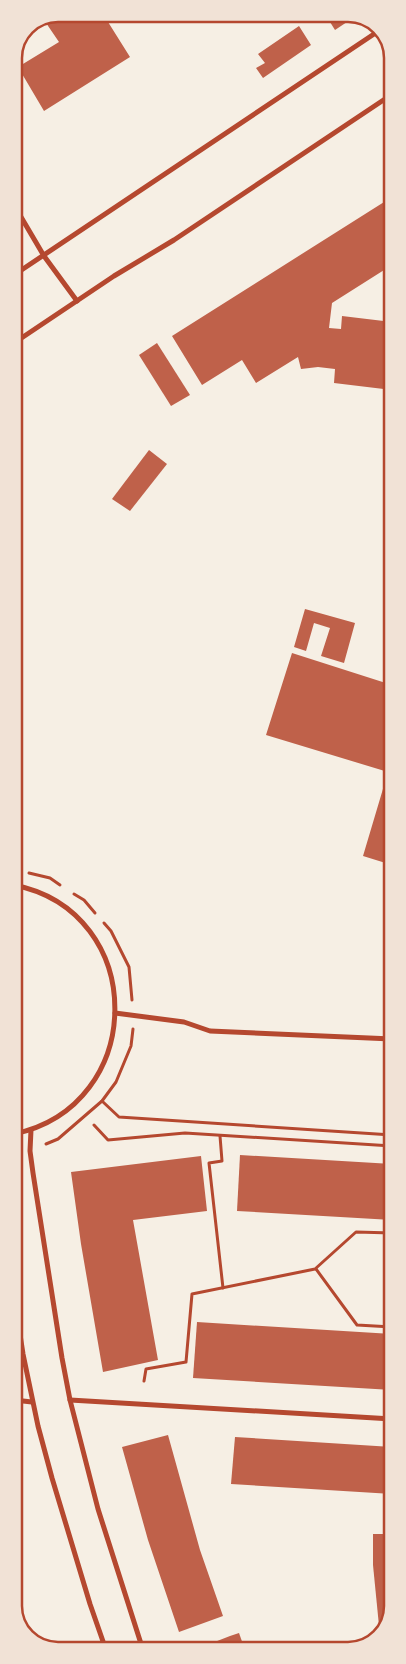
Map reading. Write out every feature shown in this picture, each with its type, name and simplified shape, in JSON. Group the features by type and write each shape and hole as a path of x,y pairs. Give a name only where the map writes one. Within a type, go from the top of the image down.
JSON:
{"street":[{"path":"23,269 374,34"},
{"path":"23,337 114,276 174,240 384,100"},
{"path":"23,220 44,256 77,301"},
{"path":"23,887 52,899 72,914 89,932 102,953 109,970 114,988 116,1013 111,1044 91,1085 70,1107 58,1116 31,1130 23,1132"},
{"path":"116,1013 184,1022 210,1031 384,1039"},
{"path":"31,1130 30,1150 33,1173 70,1400 98,1509 141,1641"},
{"path":"23,1354 32,1402 52,1478 103,1641"},
{"path":"70,1400 384,1419"},
{"path":"23,1401 32,1402"}],"path":[{"path":"102,1101 119,1117 384,1134"},
{"path":"94,1125 108,1140 185,1133 384,1146"},
{"path":"220,1136 222,1161 209,1163 223,1288"},
{"path":"144,1381 146,1369 186,1362 192,1294 316,1269 356,1232 384,1233"},
{"path":"316,1269 357,1325 384,1327"}],"building":[{"path":"59,22 108,22 130,57 44,111 23,75 23,64 59,42 47,24"},
{"path":"331,23 346,23 335,30"},
{"path":"299,26 311,45 263,78 256,68 265,63 258,54"},
{"path":"384,202 384,270 332,303 329,328 341,329 342,316 384,321 384,389 334,383 335,369 318,367 301,369 298,357 256,383 242,360 202,385 172,336"},
{"path":"157,343 190,395 171,406 139,355"},
{"path":"149,450 167,464 130,511 112,499"},
{"path":"305,609 355,623 344,663 321,656 330,628 314,623 306,651 294,647"},
{"path":"292,653 384,682 384,771 266,735"},
{"path":"384,785 384,863 363,856"},
{"path":"240,1155 384,1164 384,1220 237,1211"},
{"path":"201,1156 207,1211 133,1220 158,1360 103,1372 81,1244 71,1172"},
{"path":"197,1322 384,1334 384,1390 193,1378"},
{"path":"168,1435 200,1550 223,1616 179,1632 148,1540 122,1447"},
{"path":"235,1437 384,1446 384,1494 231,1484"},
{"path":"373,1534 384,1534 384,1605 379,1623 373,1565"},
{"path":"239,1633 242,1642 216,1642"}]}
